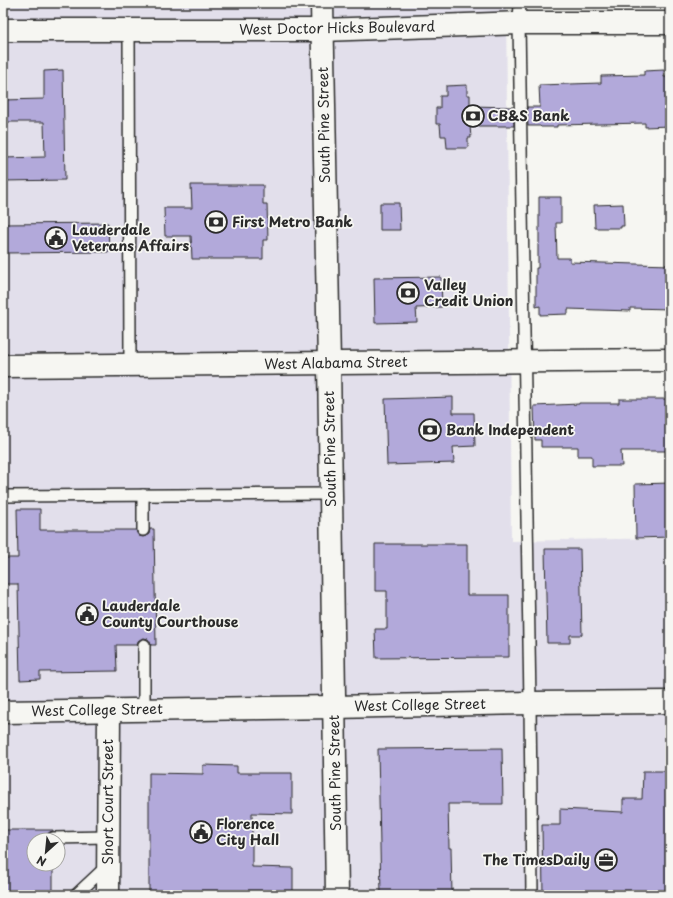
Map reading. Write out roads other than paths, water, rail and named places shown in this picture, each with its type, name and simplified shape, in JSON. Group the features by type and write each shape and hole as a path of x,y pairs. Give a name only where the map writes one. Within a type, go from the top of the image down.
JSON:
{"street":[{"name":"South Pine Street","path":"322,3 337,895"},
{"name":"West Doctor Hicks Boulevard","path":"3,30 322,30 519,13 670,23"},
{"name":"West Alabama Street","path":"3,366 670,360"},
{"name":"West College Street","path":"3,712 670,702"},
{"name":"Short Court Street","path":"108,895 109,710"}],"lane":[{"path":"519,13 532,895"},
{"path":"128,30 130,365"},
{"path":"3,496 331,494"},
{"path":"143,495 143,530"},
{"path":"144,644 144,710"},
{"path":"66,838 108,837"},
{"path":"77,895 108,865"}],"place":[{"name":"CB&S Bank","path":"473,116"},
{"name":"First Metro Bank","path":"216,222"},
{"name":"Lauderdale Veterans Affairs","path":"56,238"},
{"name":"Valley Credit Union","path":"408,293"},
{"name":"Bank Independent","path":"430,430"},
{"name":"Lauderdale County Courthouse","path":"87,614"},
{"name":"Florence City Hall","path":"201,832"},
{"name":"The TimesDaily","path":"606,860"}]}
